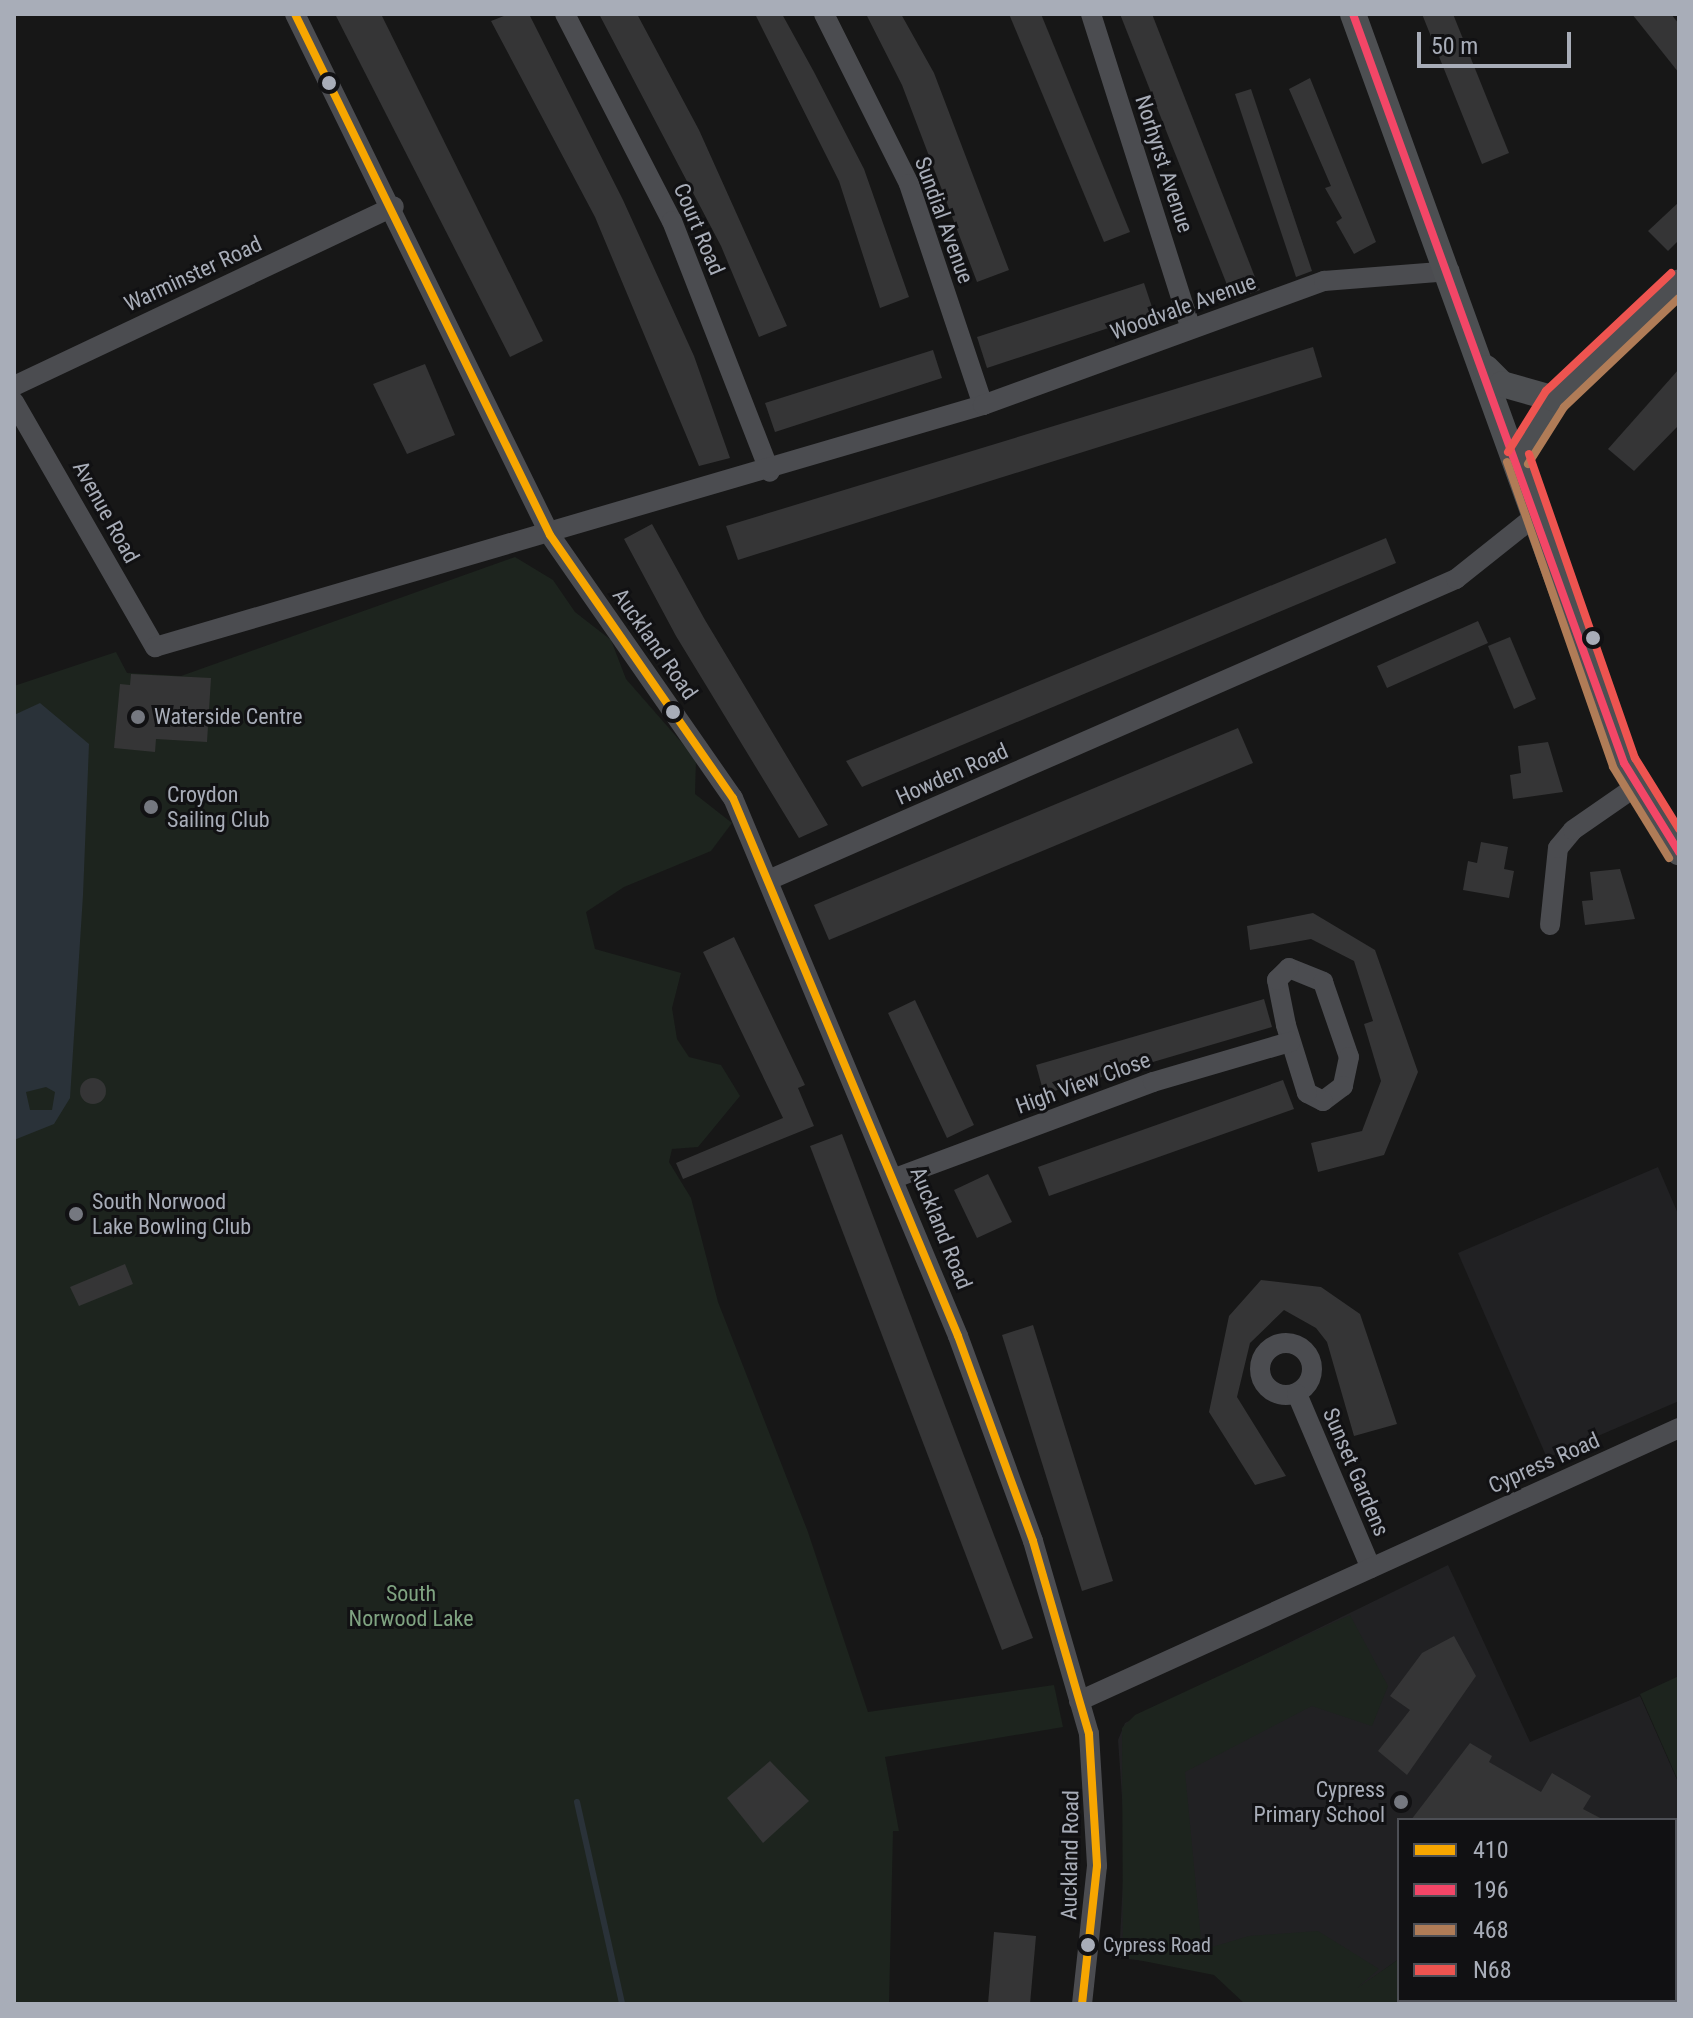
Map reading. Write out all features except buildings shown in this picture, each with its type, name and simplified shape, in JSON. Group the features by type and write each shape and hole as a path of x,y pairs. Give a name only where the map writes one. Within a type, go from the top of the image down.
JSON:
{"main road":[{"path":"1353,14 1486,368 1518,458 1534,517 1624,763 1679,852"},
{"path":"1518,458 1555,399 1679,282"},
{"path":"1486,368 1502,384 1555,399"}],"street":[{"name":"Auckland Road","path":"295,14 394,206 550,535 733,798 771,879 895,1178 1033,1541 1079,1701 1096,1805 1094,1917 1082,2004"},
{"name":"Court Road","path":"565,14 672,221 770,472"},
{"name":"Sundial Avenue","path":"824,14 909,184 983,405"},
{"name":"Norhyrst Avenue","path":"1091,14 1191,329"},
{"name":"Warminster Road","path":"14,386 394,206"},
{"name":"Woodvale Avenue","path":"155,647 770,472 983,405 1324,281 1450,271"},
{"name":"Avenue Road","path":"14,402 155,647"},
{"name":"Howden Road","path":"771,879 1456,579 1534,517"},
{"path":"1550,925 1558,848 1573,830 1638,785"},
{"path":"1289,968 1314,975 1328,991 1349,1057 1335,1097 1313,1101 1290,1042 1277,980 1289,968"},
{"name":"High View Close","path":"895,1178 1153,1082 1290,1042"},
{"name":"Sunset Gardens","path":"1297,1394 1371,1568"},
{"name":"Cypress Road","path":"1079,1701 1679,1428"}],"shaded area":[{"path":"40,703 89,744 70,1098 54,1124 14,1140 14,715","holes":["46,1087 55,1092 52,1110 30,1110 26,1092"]},
{"path":"1658,1167 1679,1216 1679,1401 1547,1458 1458,1253"},
{"name":"Cypress Primary School","path":"1448,1565 1530,1742 1640,1696 1679,1784 1679,1842 1677,1818 1397,1818 1397,1960 1336,2004 1283,1977 1119,1958 1125,1840 1118,1740 1125,1723"}],"green space":[{"name":"South Norwood Lake","path":"515,557 553,580 575,612 611,640 626,679 696,759 695,794 732,823 711,851 624,887 586,912 595,949 681,973 672,1008 677,1039 689,1057 721,1065 740,1096 698,1147 672,1149 669,1162 691,1198 718,1302 808,1532 868,1712 1054,1685 1063,1727 885,1757 899,1831 893,1831 889,2004 14,2004 14,686 116,652 127,673 181,676"},
{"path":"1350,1615 1388,1686 1372,1726 1312,1706 1185,1772 1202,1950 1249,1936 1318,1931 1379,1969 1357,1988 1397,1960 1397,2002 1677,2002 1679,1843 1679,2004 1245,2004 1214,1975 1123,1957 1122,1728 1135,1715"},
{"path":"1679,1676 1679,1783 1640,1694"}],"waterway":[{"path":"577,1802 622,2004"}],"transit line":[{"name":"410","path":"295,14 550,535 733,798 958,1336 1033,1541 1089,1734 1097,1866 1082,2004"},
{"name":"196","path":"1353,14 1624,763 1679,852"},
{"name":"N68","path":"1508,452 1546,391 1671,273"},
{"name":"468","path":"1528,464 1564,407 1679,298"},
{"name":"N68","path":"1529,454 1635,758 1679,829"},
{"name":"468","path":"1507,462 1613,767 1669,858"}],"place":[{"name":"Waterside Centre","path":"138,717"},
{"name":"Croydon Sailing Club","path":"151,807"},
{"name":"South Norwood Lake Bowling Club","path":"76,1214"},
{"name":"Cypress Primary School","path":"1401,1802"},
{"name":"Cypress Road","path":"1088,1945"}]}
